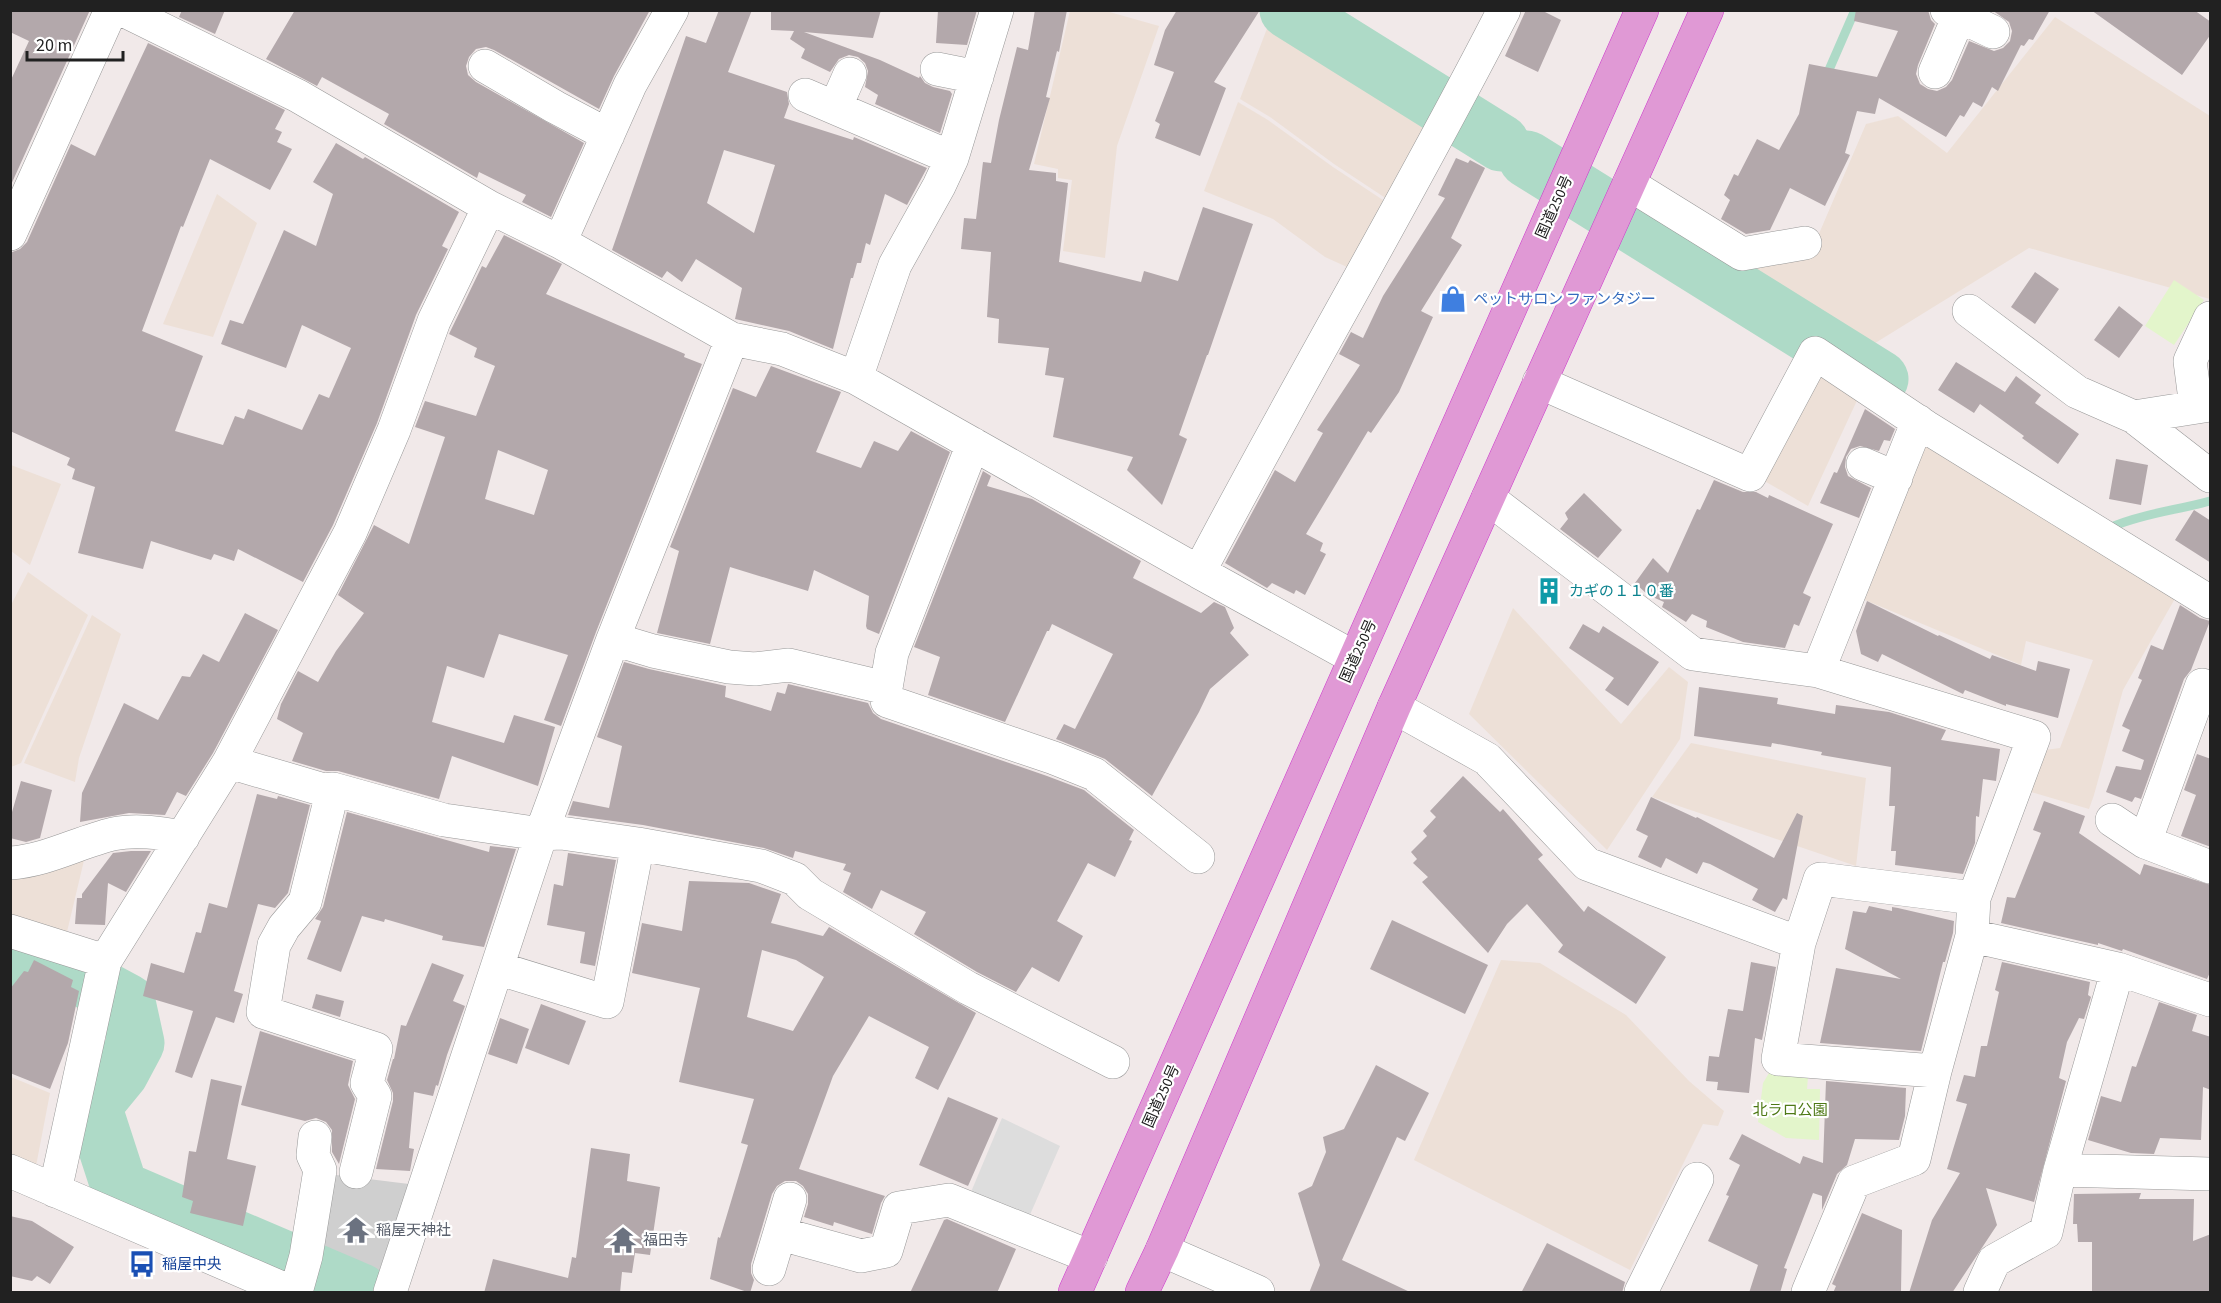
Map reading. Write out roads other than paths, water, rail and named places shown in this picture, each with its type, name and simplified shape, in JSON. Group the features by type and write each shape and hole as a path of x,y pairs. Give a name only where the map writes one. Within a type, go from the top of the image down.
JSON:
{"highway":[{"name":"国道250号","path":"1075,1293 1642,10"},
{"path":"1142,1293 1394,707 1707,10"}],"street":[{"path":"11,230 111,10"},
{"path":"123,10 298,96 489,207 560,242 732,339 782,349 856,378 1355,658"},
{"path":"560,242 630,85 672,10"},
{"path":"856,378 895,265 952,158 997,10"},
{"path":"1199,572 1356,281 1444,127 1504,10"},
{"path":"1935,72 1953,13 1993,32"},
{"path":"485,66 555,108 608,135"},
{"path":"937,69 977,77"},
{"path":"835,108 850,74"},
{"path":"805,95 952,158"},
{"path":"1627,189 1742,254 1805,243"},
{"path":"55,1191 105,961 229,762 350,533 394,430 434,321 489,207"},
{"path":"1969,311 2077,392 2134,417 2211,476"},
{"path":"2134,417 2203,406 2190,361 2210,318"},
{"path":"390,1293 541,834 613,639 732,339"},
{"path":"1539,382 1750,475 1815,353 1918,421 2211,602"},
{"path":"1818,671 1918,421"},
{"path":"974,444 895,644 886,688 886,701 1054,758 1094,774 1198,857"},
{"path":"1863,464 1896,478"},
{"path":"1488,498 1693,654 1818,671 2034,737 1974,898 1972,936 1935,1071 1914,1160 1854,1182 1808,1293"},
{"path":"613,639 653,651 729,667 755,669 789,665 886,688"},
{"path":"2145,842 2202,685 2211,690"},
{"path":"1394,707 1487,759 1587,864 1799,943"},
{"path":"229,762 324,790 333,789 444,820 541,834 561,833 638,844 761,866 795,879 810,894 968,988 1113,1062"},
{"path":"333,789 305,902 284,927 274,945 263,1012 376,1049 367,1083 375,1096 356,1172"},
{"path":"2112,820 2145,842 2211,867"},
{"path":"10,863 70,849 114,834 148,831 183,837"},
{"path":"497,968 607,1002 638,844"},
{"path":"1935,1071 1778,1059 1799,943 1820,879 1974,898"},
{"path":"10,931 105,961"},
{"path":"1972,936 2118,969 2211,1000"},
{"path":"1980,1293 1994,1261 2046,1232 2060,1170 2118,969"},
{"path":"296,1292 306,1256 320,1170 313,1155 315,1137"},
{"path":"2060,1170 2211,1174"},
{"path":"10,1171 291,1293"},
{"path":"1641,1293 1697,1179"},
{"path":"770,1269 790,1199"},
{"path":"780,1234 861,1256 886,1251 899,1208 950,1200 1091,1257"},
{"path":"1162,1250 1258,1293"}],"waterway":[{"path":"1288,10 1501,143"},
{"path":"1825,79 1855,10"},
{"path":"1527,159 1880,379"},
{"path":"1733,287 1745,259"},
{"path":"2114,526 2210,501"},
{"path":"10,957 86,980 127,1002 136,1043 120,1073 93,1106 120,1189 361,1292"}],"place":[{"name":"ペットサロン ファンタジー","path":"1453,299"},
{"name":"カギの１１０番","path":"1549,591"},
{"name":"稲屋天神社","path":"356,1230"},
{"name":"福田寺","path":"623,1240"},
{"name":"稲屋中央","path":"142,1264"}],"park label":[{"name":"北ラロ公園","path":"1790,1110"}]}
